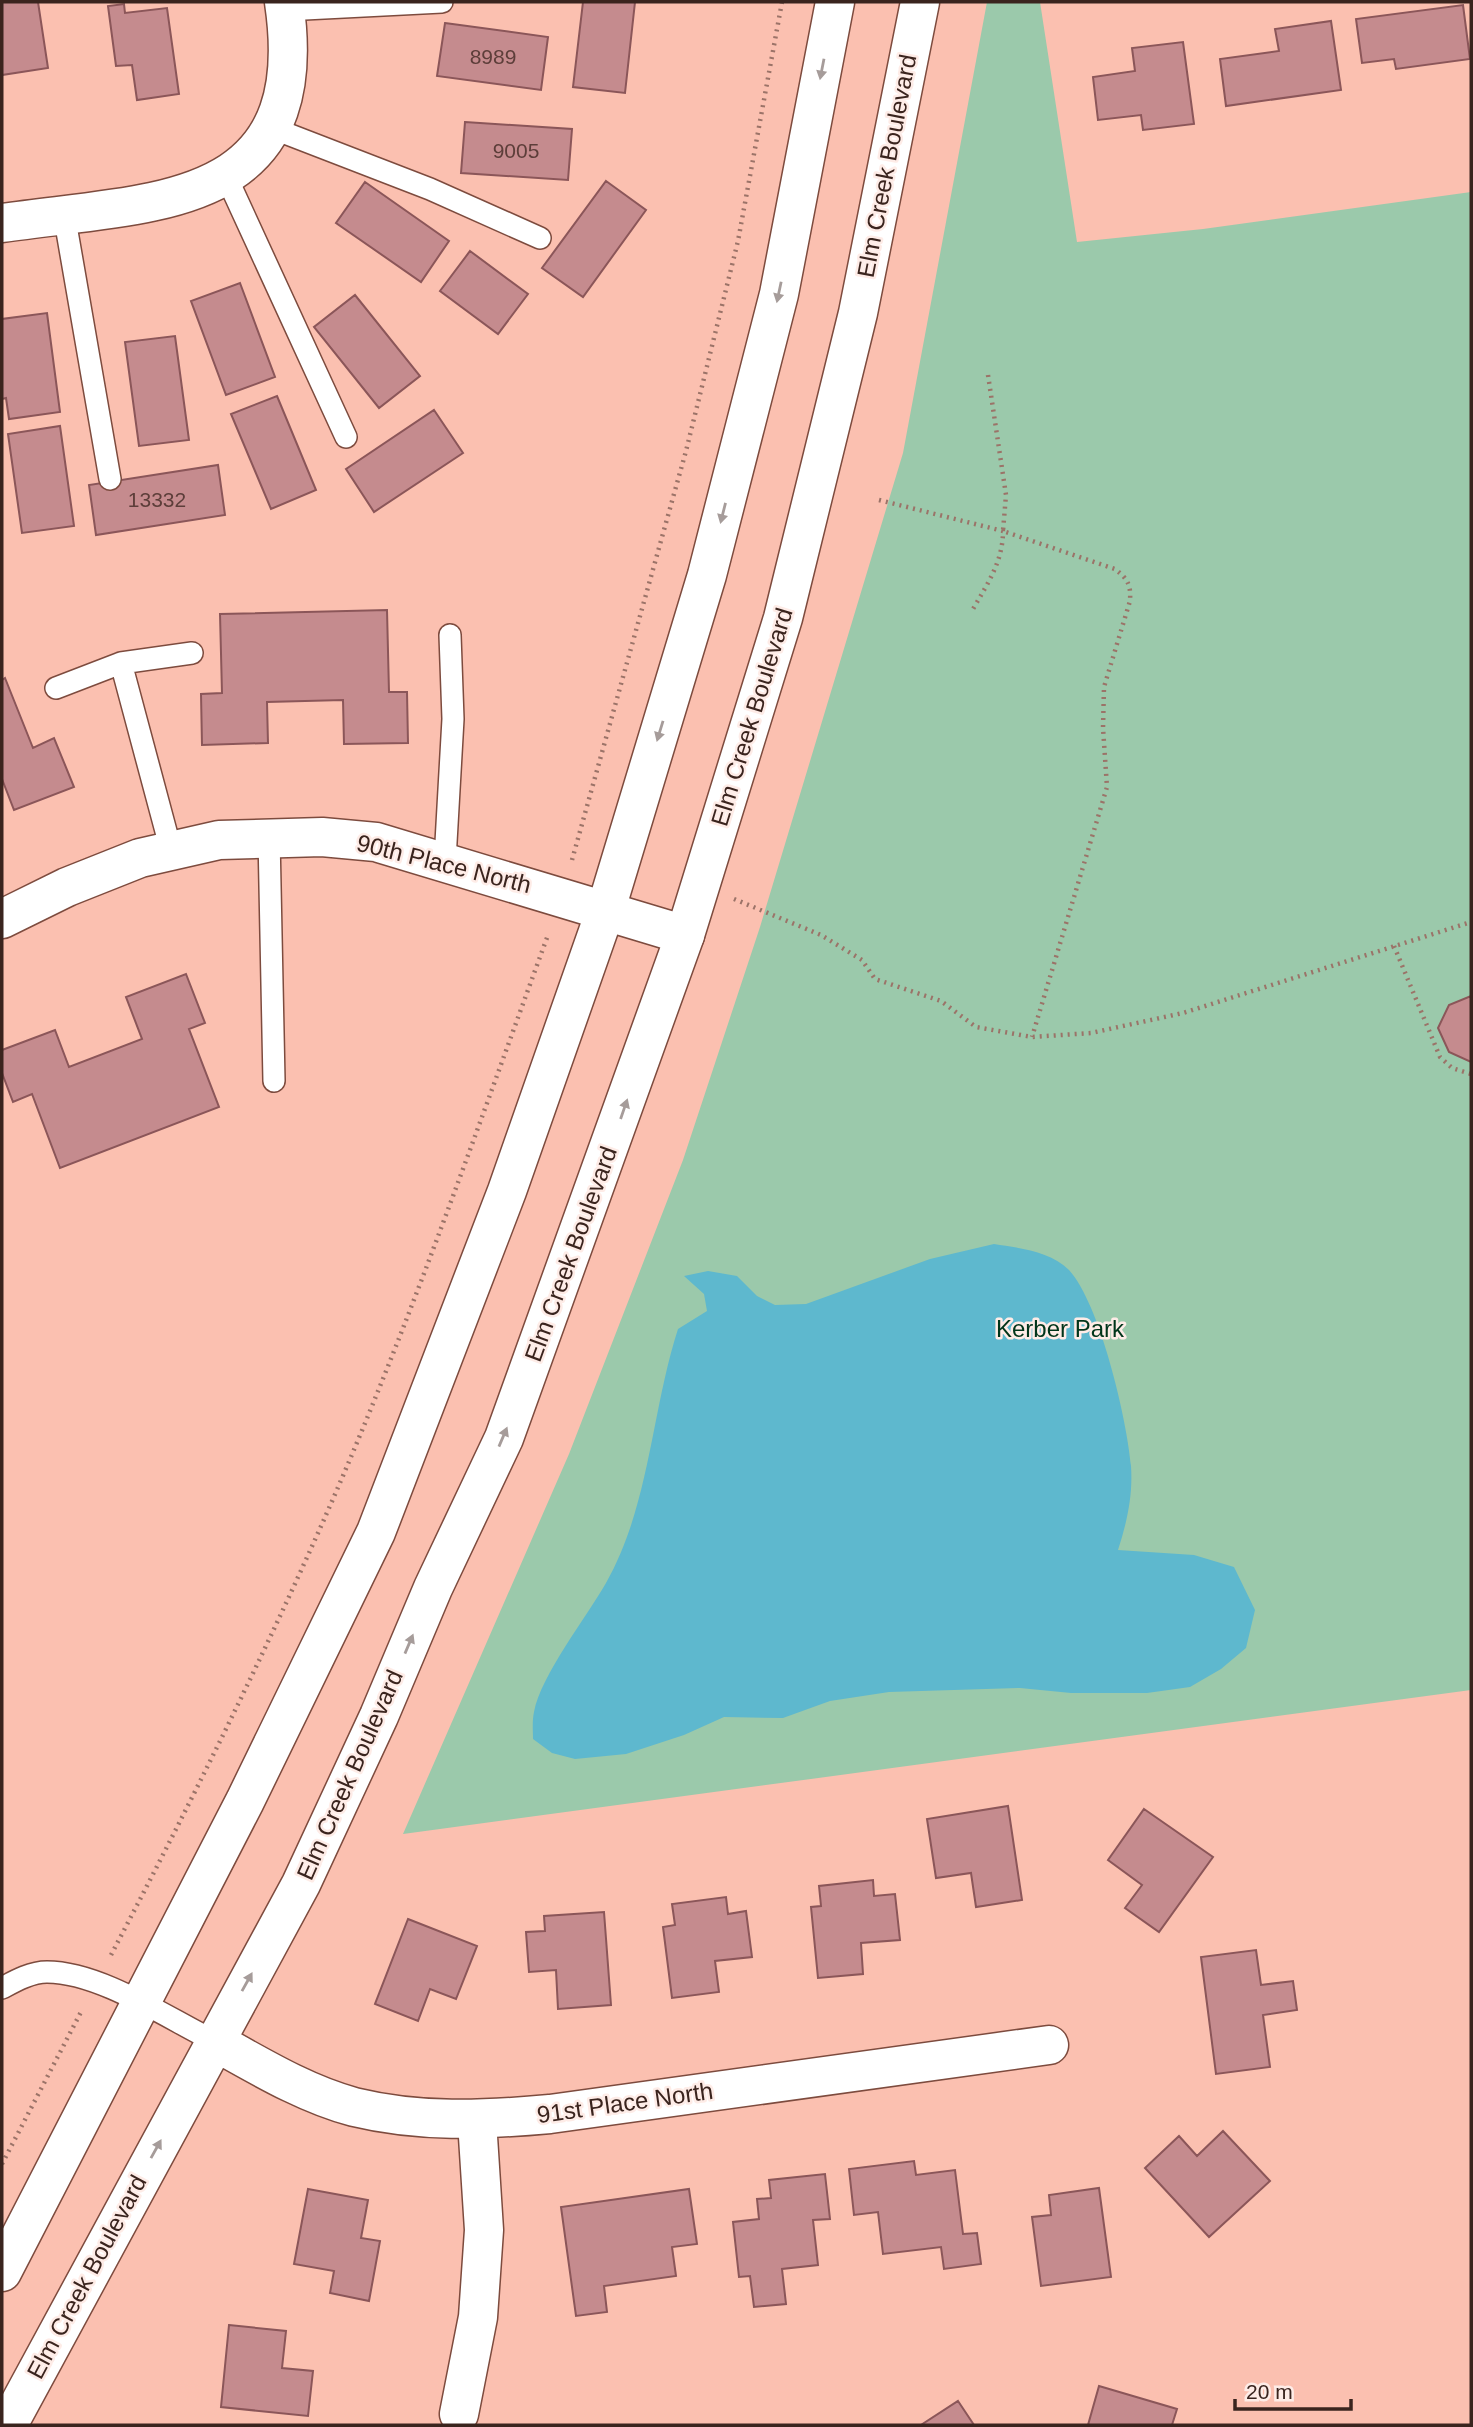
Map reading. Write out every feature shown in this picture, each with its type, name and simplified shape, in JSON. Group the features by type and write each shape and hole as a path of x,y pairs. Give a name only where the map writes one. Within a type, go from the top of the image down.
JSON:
{"main road":[{"path":"2,2273 245,1801 376,1532 507,1191 606,909 707,575 775,307 835,2"},
{"name":"Elm Creek Boulevard","path":"8,2425 301,1884 379,1716 433,1588 504,1438 685,935 783,618 858,313 920,2"},
{"path":"2,223 166,199 194,191 250,154 285,97 289,65 284,6"},
{"name":"90th Place North","path":"2,919 67,887 140,858 219,840 269,837 376,842 445,860 685,935"},
{"name":"91st Place North","path":"214,2042 302,2088 352,2106 409,2118 477,2121 550,2115 1049,2045"},
{"path":"459,2414 478,2317 484,2230 477,2121"}],"lane":[{"path":"284,6 442,2"},
{"path":"346,437 250,154 430,189 540,238"},
{"path":"64,214 110,479"},
{"path":"445,860 453,719 450,635"},
{"path":"56,688 121,663 192,653"},
{"path":"121,663 172,850"},
{"path":"269,837 274,1081"},
{"path":"2,1988 19,1979 47,1972 97,1982 214,2042"}],"path":[{"path":"2,2164 234,1711 322,1523 405,1321 562,896 687,451 738,240 782,2"},
{"path":"973,609 995,573 1003,547 1006,495 988,375"},
{"path":"879,500 1003,531 1115,569 1126,578 1131,587 1130,601 1104,687 1103,728 1107,788 1032,1037"},
{"path":"730,897 821,935 862,960 875,979 941,1000 976,1027 1032,1037 1091,1033 1183,1013 1471,922"},
{"path":"1394,946 1440,1057 1452,1068 1471,1074"}],"green space":[{"name":"Kerber Park","path":"987,2 1040,2 1077,242 1203,229 1471,192 1471,1690 403,1834 569,1454 683,1160 760,927 903,453"}],"water":[{"path":"994,1244 1034,1251 1053,1258 1069,1270 1091,1308 1118,1392 1131,1466 1129,1509 1118,1550 1194,1555 1234,1567 1255,1610 1246,1648 1221,1669 1190,1687 1147,1693 1071,1693 1020,1688 889,1692 830,1701 783,1718 724,1717 684,1735 626,1754 575,1759 552,1753 533,1739 534,1712 545,1681 606,1583 632,1522 678,1329 707,1311 704,1294 684,1276 708,1271 737,1276 757,1296 775,1305 806,1304 930,1259"}],"building":[{"path":"2,2 38,2 48,68 2,75"},
{"path":"583,2 635,2 625,93 573,87"},
{"path":"124,4 125,13 167,8 179,94 137,100 132,65 116,66 108,6"},
{"path":"1463,5 1470,59 1396,69 1394,59 1362,63 1356,19"},
{"path":"1331,21 1341,90 1226,106 1220,59 1279,51 1275,29"},
{"path":"445,23 548,37 541,90 437,76"},
{"path":"1183,42 1194,124 1143,130 1141,115 1098,120 1093,77 1135,71 1132,48"},
{"path":"465,122 572,129 568,180 461,173"},
{"path":"606,181 646,210 583,297 542,268"},
{"path":"365,182 449,241 421,282 336,223"},
{"path":"470,251 528,294 498,334 440,291"},
{"path":"240,283 275,377 226,395 191,301"},
{"path":"355,295 420,376 379,408 314,327"},
{"path":"47,313 60,412 9,419 6,398 2,399 2,319"},
{"path":"175,336 189,440 139,446 125,342"},
{"path":"277,396 316,490 271,509 231,414"},
{"path":"434,410 463,453 374,512 346,469"},
{"path":"60,426 74,526 22,533 8,434"},
{"path":"218,465 225,515 96,535 89,485"},
{"path":"387,610 389,692 407,692 408,743 344,744 343,700 267,702 268,743 202,745 201,694 222,693 220,614"},
{"path":"5,678 33,748 54,738 74,787 14,810 2,779 2,680"},
{"path":"186,974 205,1023 189,1029 219,1107 60,1168 32,1094 13,1102 2,1073 2,1050 55,1030 69,1067 142,1039 126,997"},
{"path":"1471,996 1471,1062 1449,1052 1438,1028 1449,1005"},
{"path":"1008,1806 1022,1900 976,1907 971,1873 936,1878 927,1819"},
{"path":"1144,1809 1213,1857 1159,1932 1125,1908 1142,1885 1108,1860"},
{"path":"873,1880 874,1896 895,1894 900,1940 861,1943 863,1974 818,1978 811,1907 821,1906 819,1886"},
{"path":"726,1897 728,1914 746,1911 752,1957 715,1961 719,1992 672,1998 663,1927 675,1925 672,1904"},
{"path":"604,1912 611,2005 558,2009 556,1970 529,1972 526,1932 545,1931 544,1916"},
{"path":"408,1919 477,1946 456,1999 430,1989 418,2021 375,2004"},
{"path":"1256,1950 1261,1985 1293,1981 1297,2010 1263,2015 1270,2067 1216,2074 1201,1957"},
{"path":"1223,2131 1270,2181 1209,2237 1145,2168 1179,2136 1197,2156"},
{"path":"914,2161 916,2175 955,2170 963,2234 977,2233 981,2264 944,2269 941,2247 883,2254 878,2212 854,2215 849,2169"},
{"path":"825,2174 830,2219 813,2220 818,2265 782,2269 786,2304 754,2307 750,2276 739,2277 733,2222 759,2219 757,2199 771,2198 769,2180"},
{"path":"1099,2188 1111,2277 1041,2286 1032,2217 1051,2215 1049,2195"},
{"path":"308,2189 368,2200 361,2238 380,2241 369,2301 330,2293 334,2271 294,2264"},
{"path":"689,2189 697,2244 672,2247 676,2276 604,2286 607,2312 576,2316 561,2207"},
{"path":"229,2325 286,2331 282,2368 313,2371 308,2416 221,2407"},
{"path":"1099,2386 1177,2409 1172,2425 1088,2425"},
{"path":"958,2401 974,2425 921,2425"}]}
